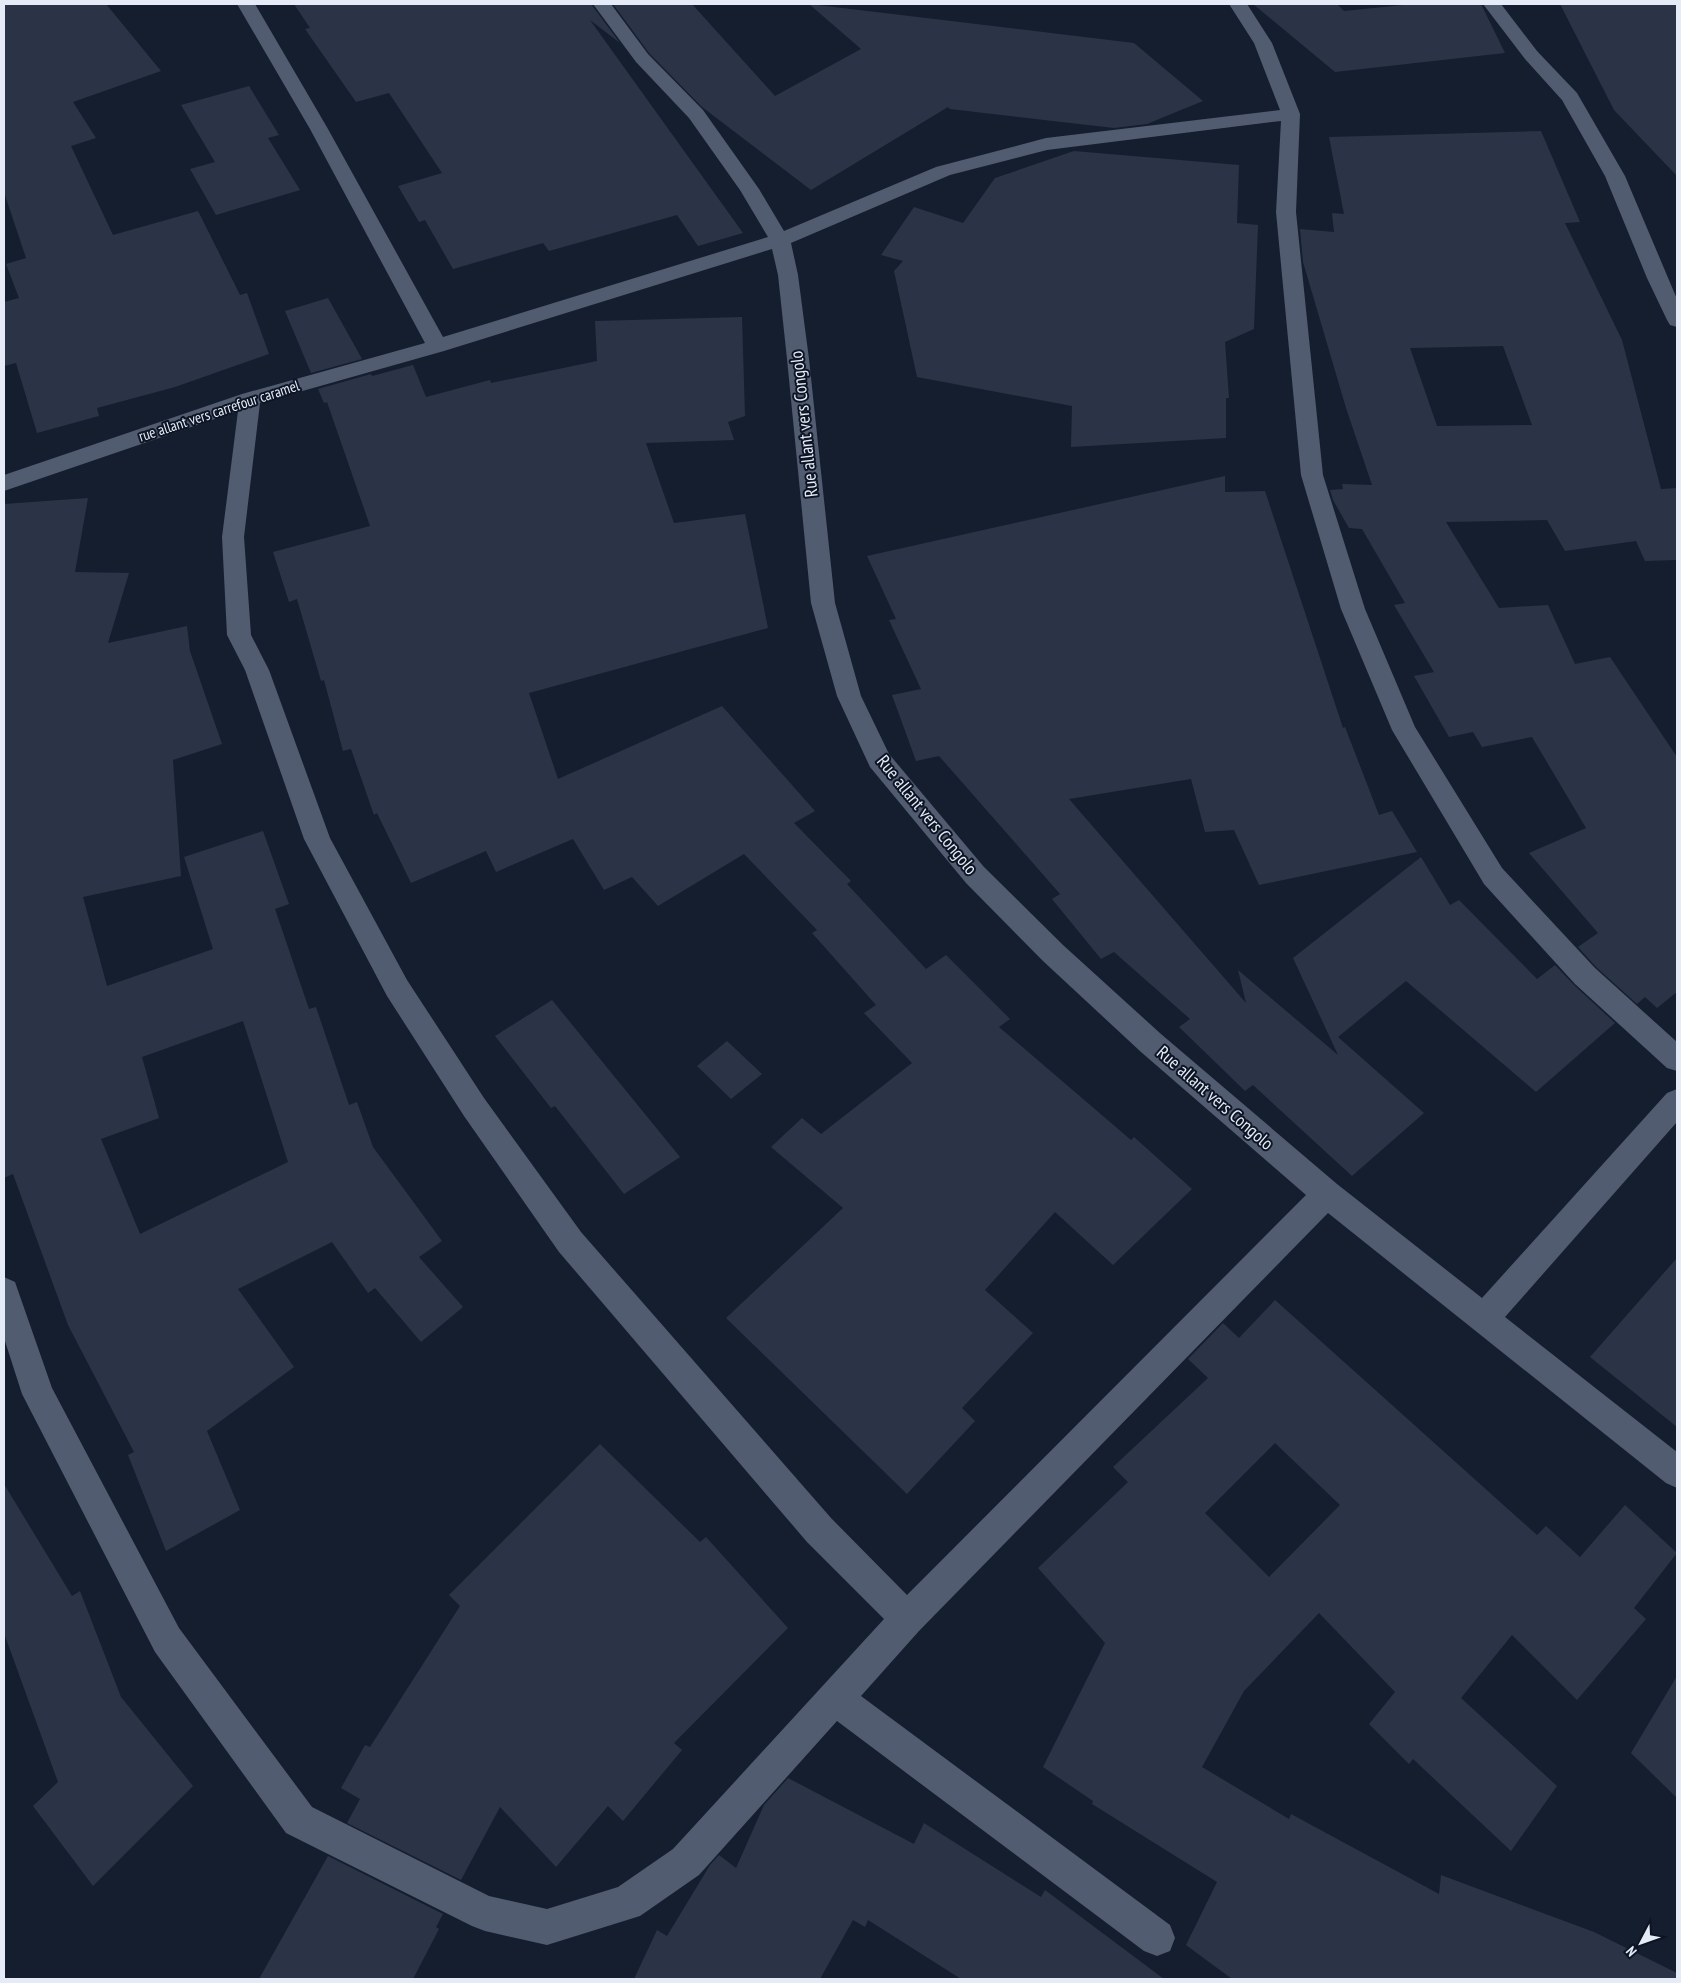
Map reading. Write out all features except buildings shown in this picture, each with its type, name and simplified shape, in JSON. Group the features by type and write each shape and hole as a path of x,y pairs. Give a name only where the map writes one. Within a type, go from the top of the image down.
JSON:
{"street":[{"path":"246,4 319,129 437,346"},
{"name":"Rue allant vers Congolo","path":"602,4 642,58 696,114 749,189 780,240 788,275 798,359 823,603 849,696 879,760 975,875 1053,952 1151,1043 1327,1194 1677,1472"},
{"path":"1238,4 1254,23 1272,58 1291,114 1286,212 1312,475 1353,609 1404,730 1493,876 1585,976 1677,1059"},
{"path":"1492,4 1531,55 1570,97 1614,176 1677,320"},
{"name":"rue allant vers carrefour caramel","path":"4,483 250,398 437,346 780,240 943,170 1046,144 1291,114"},
{"path":"250,398 233,537 240,635 257,670 321,848 398,988 474,1107 570,1242 819,1530 907,1619"},
{"path":"1484,1318 1677,1102"},
{"path":"4,1292 38,1394 167,1640 298,1820 485,1912 547,1927 627,1903 686,1862 907,1619 1327,1194"},
{"path":"835,1698 1157,1938"}]}
